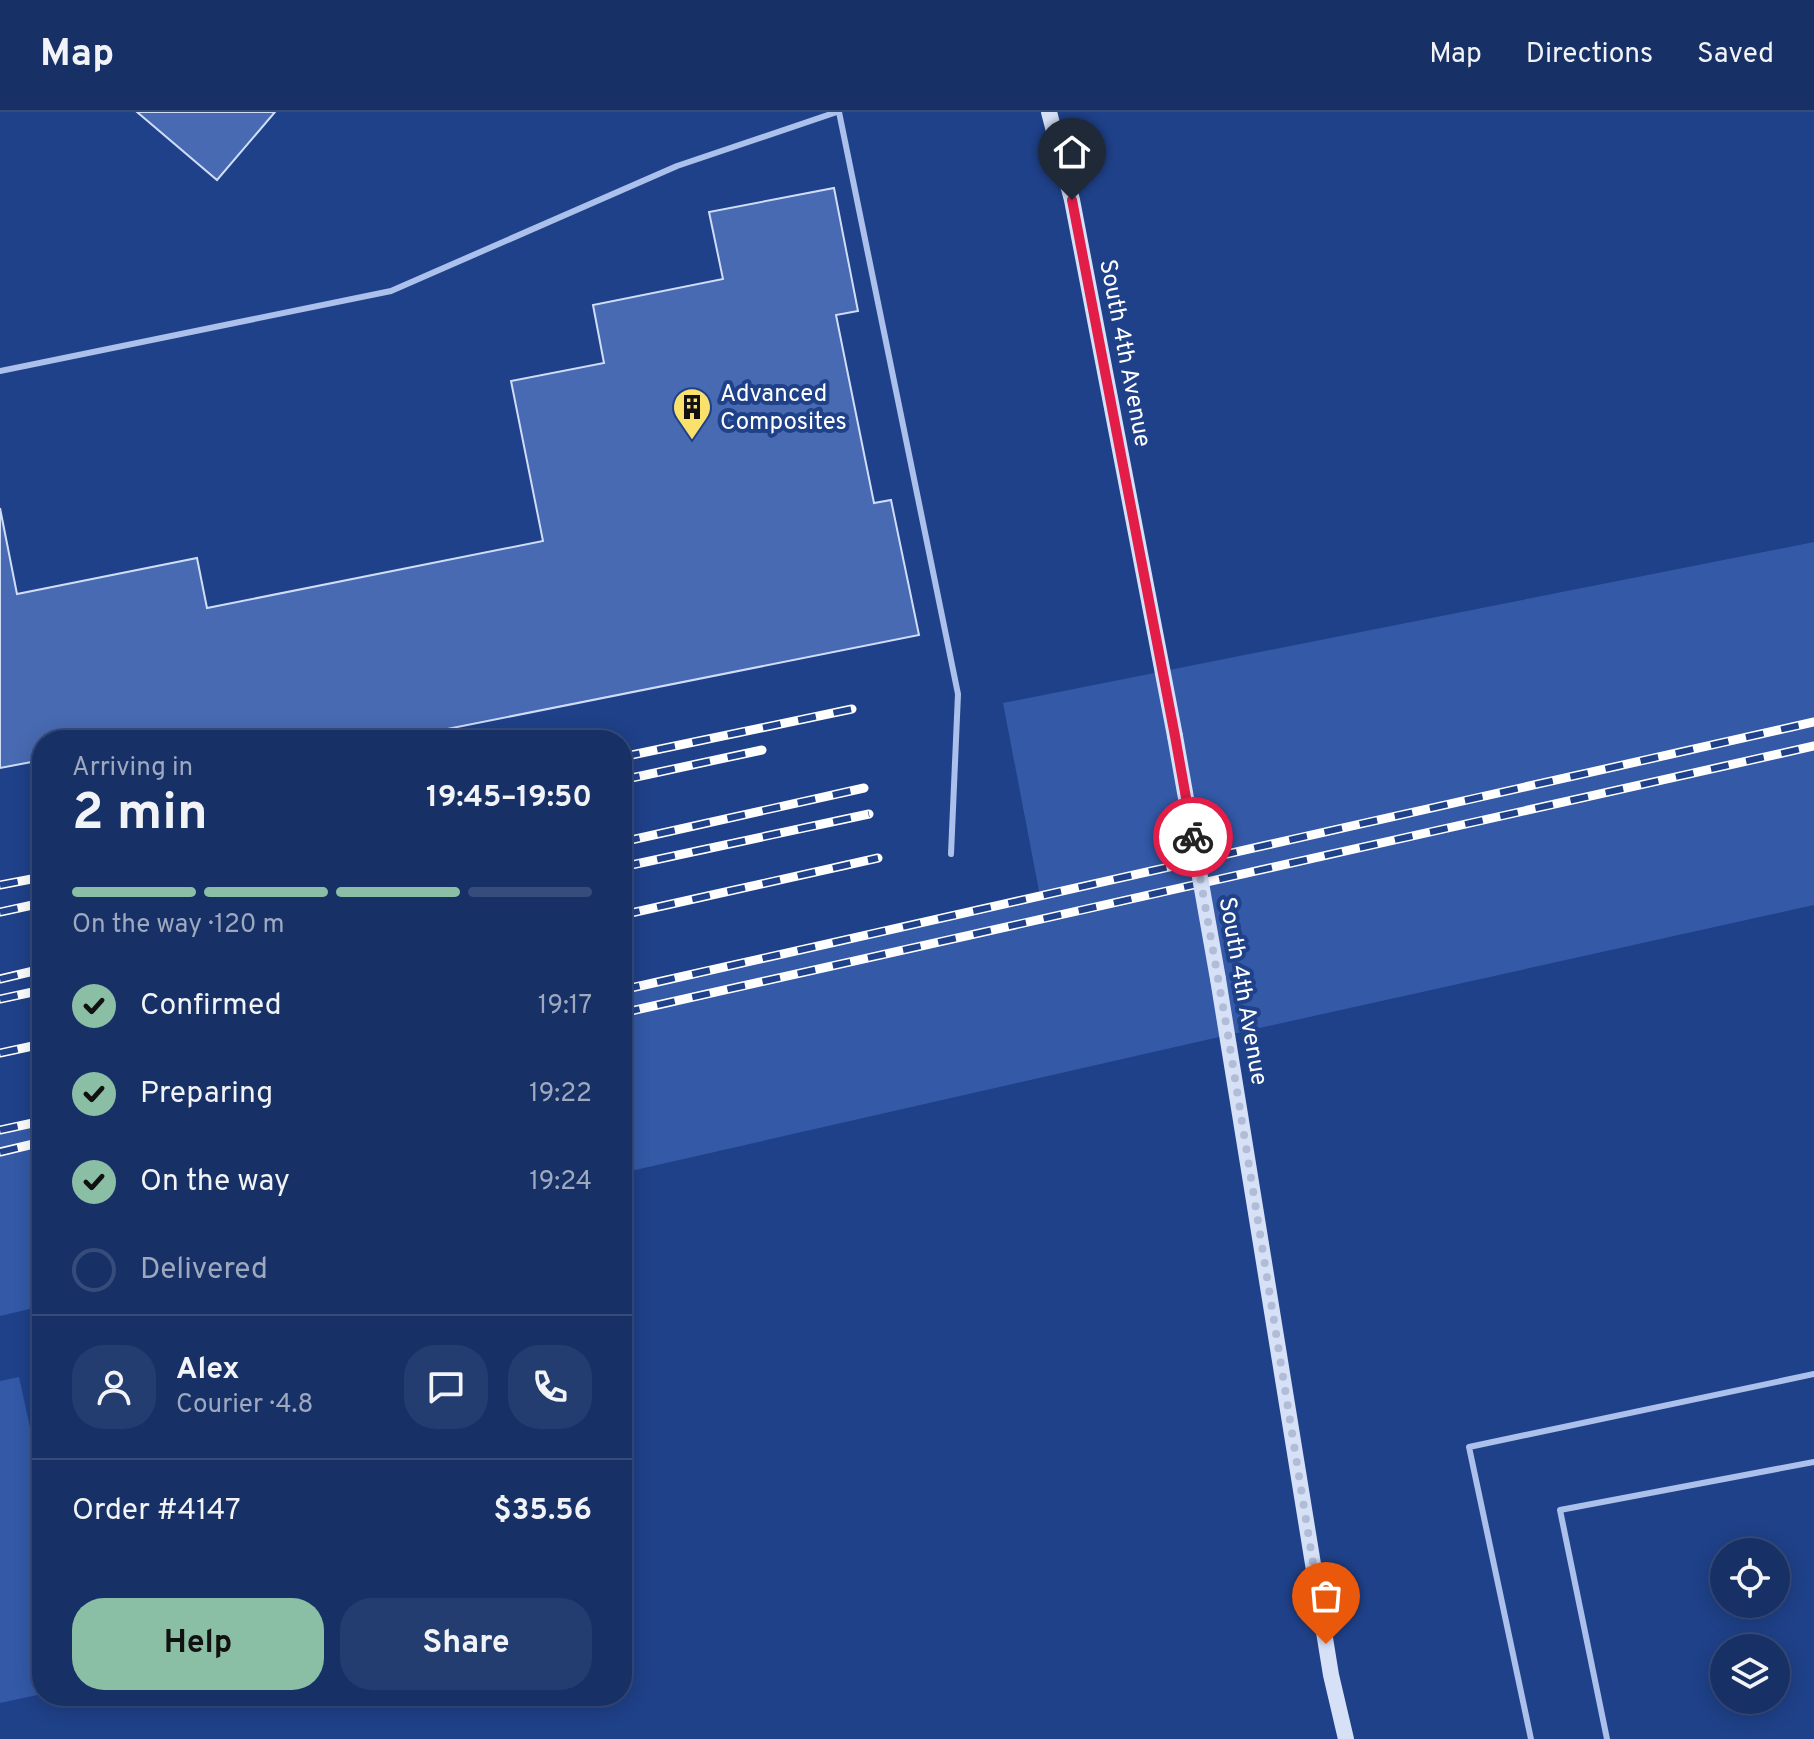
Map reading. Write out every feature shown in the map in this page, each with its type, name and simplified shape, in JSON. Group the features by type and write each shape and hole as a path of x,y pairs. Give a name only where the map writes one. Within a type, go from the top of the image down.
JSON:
{"street":[{"name":"South 4th Avenue","path":"1049,112 1072,200 1175,736 1218,979 1331,1675 1346,1739"}],"lane":[{"path":"0,371 391,291 677,166 838,112 958,694 951,854"},
{"path":"1531,1739 1469,1447 1814,1374"},
{"path":"1607,1739 1560,1510 1814,1462"}],"shaded area":[{"path":"1814,542 1814,905 632,1171 632,988 1040,896 1003,703"},
{"path":"32,1123 32,1308 0,1316 0,1130"},
{"path":"19,1377 32,1436 32,1696 0,1703 0,1381"}],"building":[{"path":"137,112 275,112 217,180"},
{"name":"Advanced Composites","path":"834,188 858,311 836,315 874,503 891,500 919,635 442,730 32,730 32,762 0,768 0,508 17,594 197,558 207,608 543,541 511,381 604,363 593,305 723,279 709,212"}],"railway":[{"path":"632,755 852,709"},
{"path":"632,988 1814,722"},
{"path":"632,1011 1814,746"},
{"path":"632,778 762,750"},
{"path":"632,840 864,788"},
{"path":"632,865 869,814"},
{"path":"632,913 878,858"},
{"path":"0,885 32,879"},
{"path":"0,912 32,905"},
{"path":"0,979 32,971"},
{"path":"0,999 32,992"},
{"path":"0,1053 32,1046"},
{"path":"0,1130 32,1123"},
{"path":"0,1152 32,1144"}],"way so far":[{"path":"1193,837 1326,1644"}],"place":[{"name":"Advanced Composites","path":"692,441"}],"route":[{"path":"1072,200 1193,837"}]}
